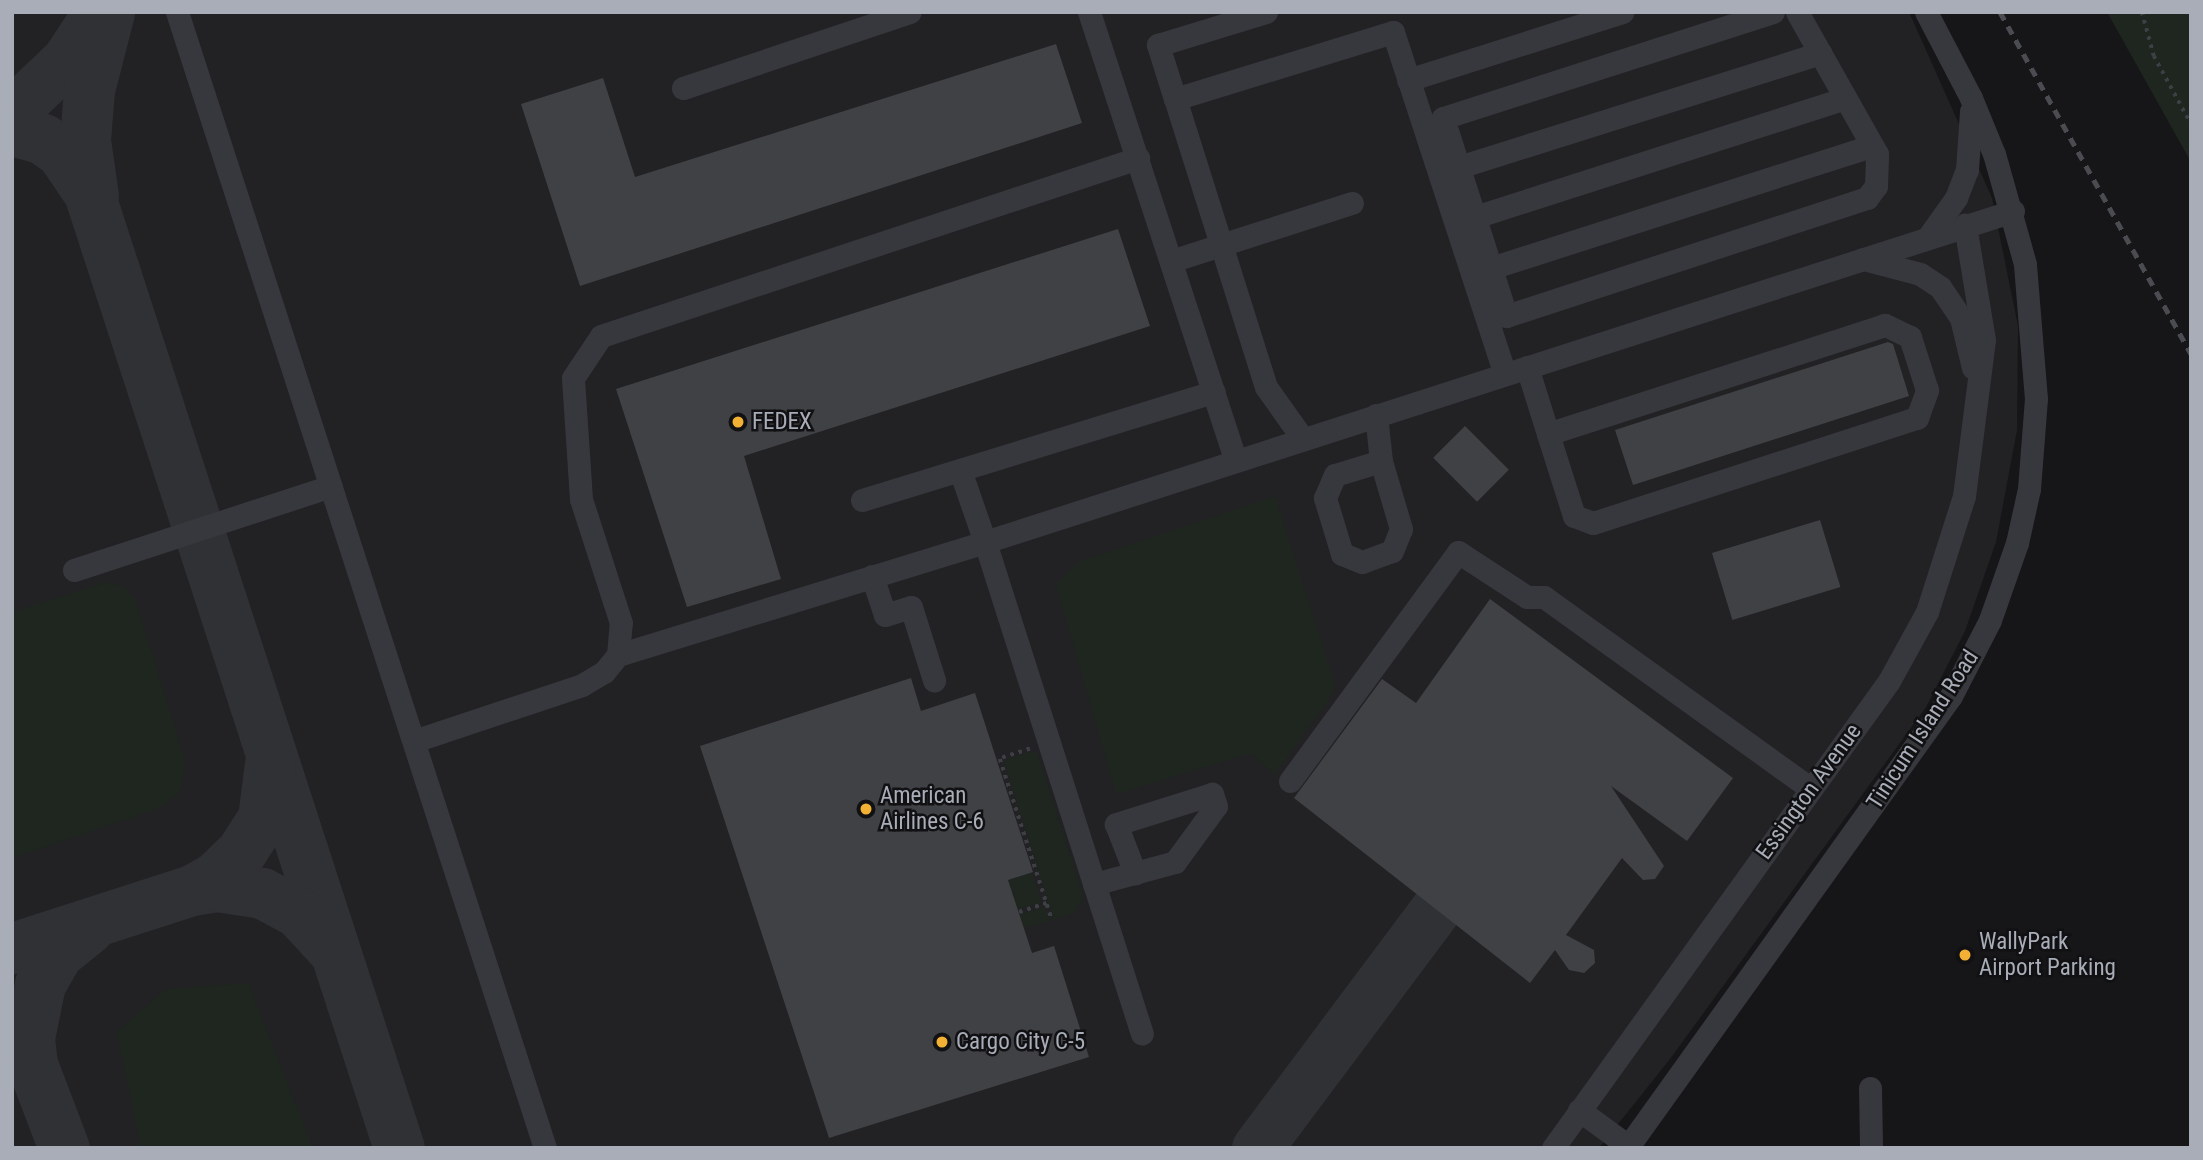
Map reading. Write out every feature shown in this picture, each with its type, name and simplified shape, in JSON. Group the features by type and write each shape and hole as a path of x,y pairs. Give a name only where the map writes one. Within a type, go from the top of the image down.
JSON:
{"street":[{"path":"177,12 545,1148"},
{"path":"682,88 910,12"},
{"path":"1089,12 1236,461"},
{"path":"1266,12 1158,45 1266,387 1303,439"},
{"path":"1408,80 1623,12"},
{"path":"1773,12 1443,118 1506,316 1854,206 1876,186 1880,169 1872,146 1797,12"},
{"name":"Tinicum Island Road","path":"1629,1147 1920,742 1966,671 1990,620 2024,516 2035,430 2033,324 2013,211 1971,98 1926,12"},
{"path":"1175,99 1390,22 1408,80 1516,370 1548,434 1574,516 1593,523 1917,418 1927,390 1910,337 1885,325 1548,434"},
{"path":"1459,167 1820,53"},
{"path":"1475,217 1845,98"},
{"path":"1929,236 1956,198 1967,170 1971,98"},
{"path":"1491,268 1872,146"},
{"path":"618,655 621,623 581,499 573,378 601,336 1138,158"},
{"path":"1171,261 1352,203"},
{"path":"414,741 582,685 604,672 618,655 985,542 2013,211"},
{"path":"1965,225 1983,322 1977,395"},
{"path":"1862,259 1920,274 1948,296 1966,332 1977,395"},
{"path":"862,500 1214,392"},
{"name":"Essington Avenue","path":"1562,1144 1579,1111 1889,681 1927,612 1958,527 1977,395"},
{"path":"1376,415 1381,461"},
{"path":"960,470 1142,1034"},
{"path":"74,570 331,486"},
{"path":"1290,781 1458,552 1527,597 1544,597 1811,789"},
{"path":"872,576 885,615 911,607 934,680"},
{"path":"1094,884 1135,873"},
{"path":"1870,1088 1871,1148"},
{"path":"1579,1111 1629,1147"}],"path":[{"path":"2143,12 2154,56 2191,124"},
{"path":"1035,747 1000,759 1052,920"},
{"path":"1019,912 1047,903"}],"shaded area":[{"path":"12,12 1909,12 1992,198 2018,326 2017,430 1996,542 1965,631 1926,707 1670,1059 1599,1148 12,1148"},
{"path":"2107,12 2191,12 2191,162 2182,146"},
{"path":"1275,496 1336,689 1274,775 1252,753 1116,794 1056,584 1079,562"},
{"path":"107,582 124,587 135,600 185,759 182,784 177,796 157,809 12,858 12,612"},
{"path":"1032,751 1037,753 1084,898 1076,912 1054,920 1004,761"},
{"path":"1032,872 1042,902 1018,910 1008,880"},
{"path":"1045,906 1050,921 1024,927 1020,915"},
{"path":"248,983 313,1148 141,1148 117,1032 166,989"}],"building":[{"path":"1056,44 1082,123 580,286 521,104 603,78 635,177"},
{"name":"FEDEX","path":"1118,229 1150,326 744,456 781,579 687,607 616,389"},
{"path":"1888,342 1893,344 1909,396 1633,485 1615,430"},
{"path":"1465,426 1509,470 1477,502 1433,458"},
{"path":"1820,520 1840,587 1732,620 1712,553"},
{"path":"1490,599 1733,778 1687,841 1611,786 1664,866 1655,879 1643,880 1622,858 1566,935 1594,950 1595,963 1584,973 1569,970 1555,950 1530,983 1294,798 1382,679 1416,703"},
{"name":"American Airlines C-6","path":"911,678 921,711 975,693 1033,872 1008,880 1032,953 1054,946 1089,1057 829,1138 700,746"}],"taxiway":[{"path":"93,196 85,140 89,90 109,12"},
{"path":"12,112 67,60 97,14"},
{"path":"12,130 43,139 61,152 89,193 399,1148"},
{"path":"12,948 192,890 214,878 241,852 263,818 270,763"},
{"path":"192,890 217,886 262,893 298,912 331,948"},
{"path":"1257,1148 1436,909"},
{"path":"32,1066 29,1038 40,984 57,954 89,928"},
{"path":"21,1035 64,1148"}],"railway":[{"path":"2000,12 2191,354"}],"place":[{"name":"FEDEX","path":"738,422"},
{"name":"American Airlines C-6","path":"866,809"},
{"name":"WallyPark Airport Parking","path":"1965,955"},
{"name":"Cargo City C-5","path":"942,1042"}]}
